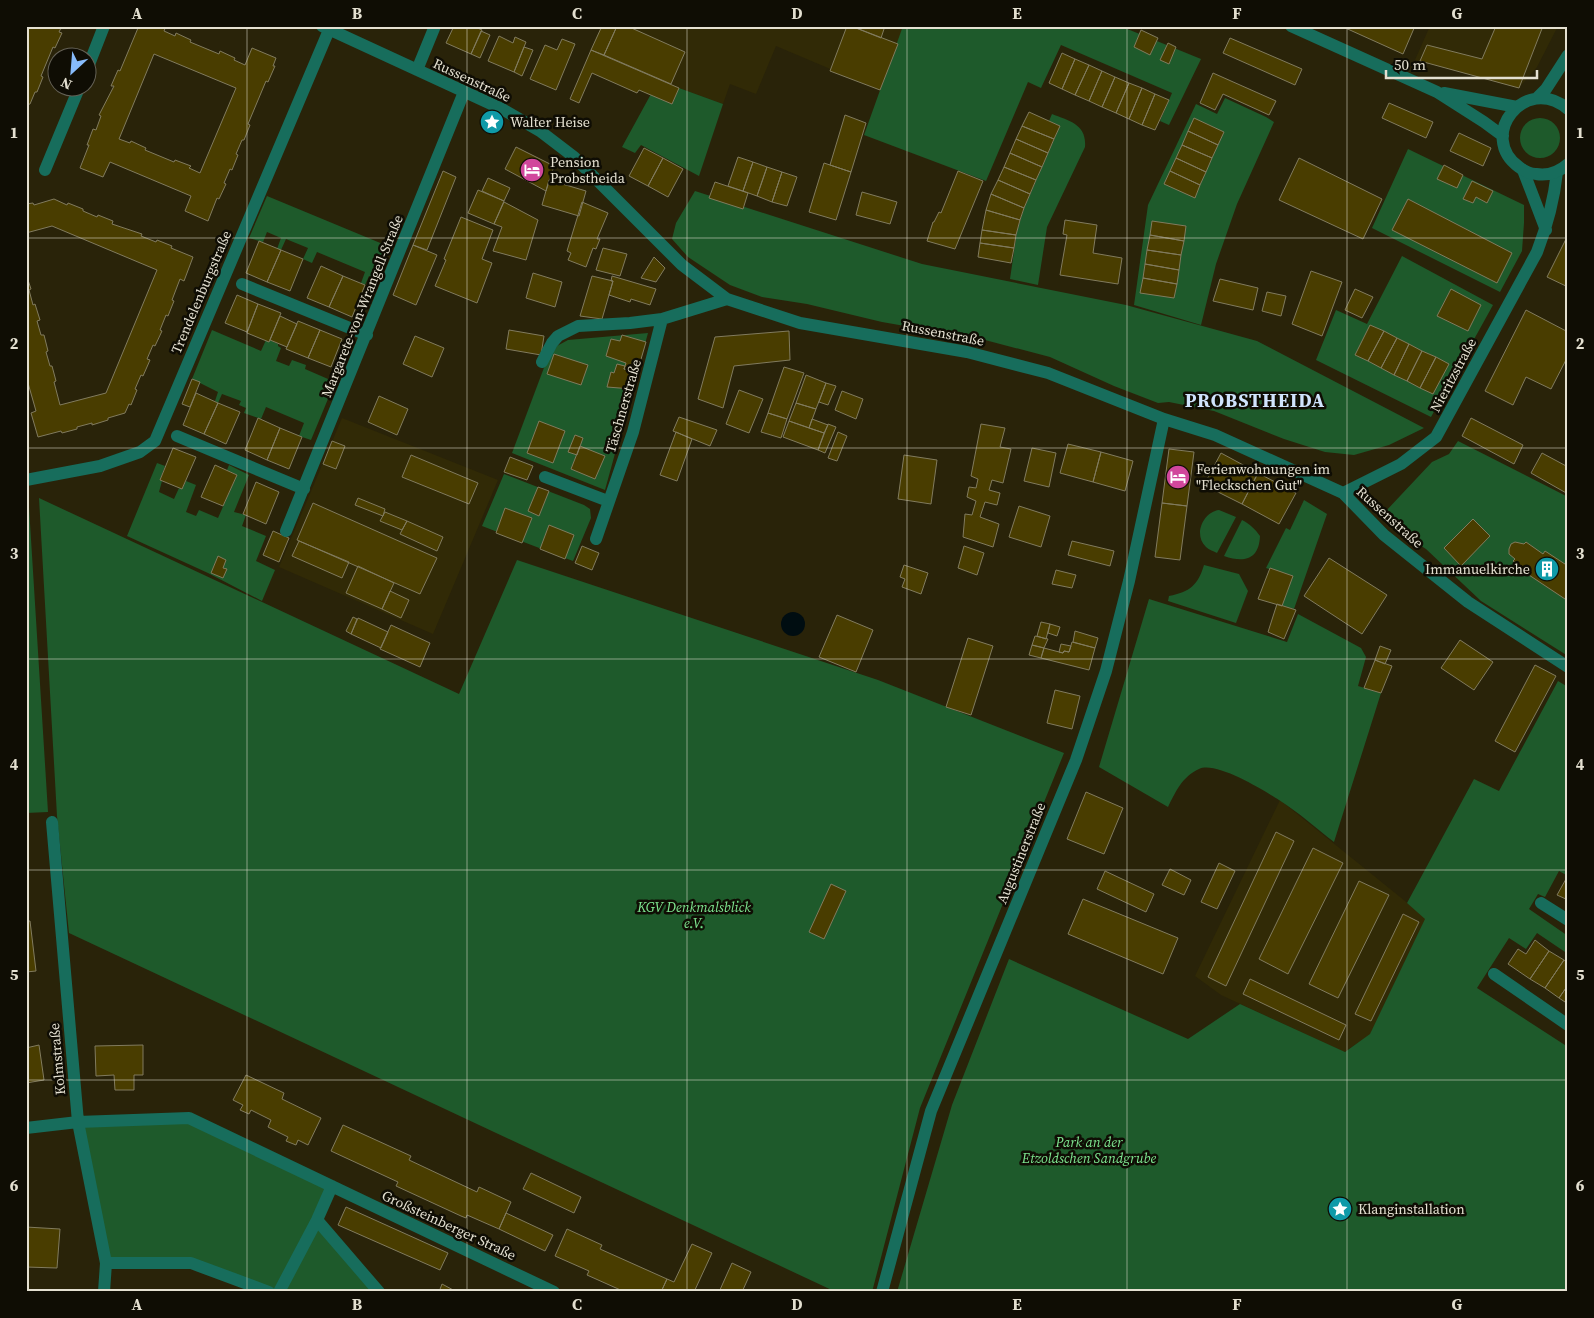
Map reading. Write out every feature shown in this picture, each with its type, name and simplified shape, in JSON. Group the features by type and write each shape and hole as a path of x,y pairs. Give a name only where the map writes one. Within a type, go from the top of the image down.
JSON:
{"street":[{"path":"95,48 104,26"},
{"path":"417,70 435,26"},
{"path":"1290,26 1437,92 1502,136"},
{"name":"Russenstraße","path":"325,28 502,110 540,131 574,157 682,266 727,299 800,322 967,352 1048,373 1164,419 1215,435 1343,493 1384,535 1468,602 1568,667"},
{"name":"Trendelenburgstraße","path":"26,480 100,466 140,452 155,441 325,28"},
{"path":"1537,98 1568,56"},
{"name":"Margarete-von-Wrangell-Straße","path":"286,531 464,92"},
{"path":"1437,92 1516,106"},
{"path":"45,170 75,98"},
{"path":"1564,168 1546,175 1534,174 1523,170 1514,164 1508,156 1502,136 1504,125 1509,115 1516,106 1523,102 1537,98 1549,98 1568,109"},
{"name":"Nieritzstraße","path":"1343,493 1401,464 1436,438 1537,252 1546,230 1554,195 1564,168"},
{"path":"1523,170 1546,230"},
{"path":"242,284 367,335"},
{"path":"542,362 558,336 578,326 630,323 662,318 727,299"},
{"name":"Täschnerstraße","path":"596,539 633,432 662,318"},
{"name":"Augustinerstraße","path":"882,1292 932,1110 1076,760 1103,680 1129,581 1164,419"},
{"path":"177,436 304,489"},
{"path":"545,477 608,501"},
{"name":"Kolmstraße","path":"52,822 78,1122 106,1263 104,1292"},
{"path":"1541,904 1568,920"},
{"path":"1494,974 1568,1025"},
{"name":"Großsteinberger Straße","path":"26,1128 78,1122 189,1118 554,1292"},
{"path":"279,1292 317,1220 332,1186"},
{"path":"317,1220 379,1292"},
{"path":"106,1263 191,1263 269,1292"}],"shaded area":[{"path":"601,26 904,26 880,90 776,46 756,94 730,84 723,104 679,88 591,50"},
{"path":"1430,26 1558,26 1537,67 1519,88 1415,60"},
{"path":"342,418 498,480 433,634 279,567"},
{"path":"793,612 802,615 805,624 802,633 793,636 784,633 781,624 784,615"},
{"path":"1280,800 1426,918 1370,1035 1344,1052 1221,995 1195,976"}],"green space":[{"path":"903,26 1120,26 1201,59 1169,125 1160,121 1172,93 1061,45 1041,88 1028,82 986,181 864,135"},
{"path":"679,88 723,104 699,176 641,145 635,153 622,147 651,94 672,104"},
{"path":"1225,98 1274,122 1237,204 1216,264 1201,325 1134,305 1148,205 1196,104 1217,114"},
{"path":"1052,114 1070,121 1080,128 1085,139 1085,147 1047,227 1038,285 1010,279 1017,231 1024,208 1060,126 1049,121"},
{"path":"1544,118 1551,121 1557,127 1560,138 1559,146 1551,155 1544,158 1536,158 1529,155 1521,146 1520,134 1523,127 1532,119"},
{"path":"1408,149 1524,205 1522,251 1500,292 1372,228"},
{"path":"695,191 922,264 1126,305 1257,341 1424,428 1389,445 1354,455 1325,452 1284,439 1214,411 1169,402 1158,403 1114,386 1050,357 985,340 882,322 807,304 762,297 730,285 688,257 672,239 676,223"},
{"path":"267,196 390,247 377,279 369,276 365,285 361,283 365,272 317,252 312,263 303,259 308,248 286,239 281,250 277,249 281,238 267,232 263,242 249,238"},
{"path":"1402,256 1493,305 1431,417 1316,360 1336,310 1367,324"},
{"path":"212,330 261,351 266,340 270,340 281,348 276,361 289,366 292,360 306,365 305,369 335,382 311,440 299,436 304,423 266,407 261,419 244,413 246,408 239,405 241,401 222,394 218,403 215,401 218,392 192,379"},
{"path":"648,333 605,490 512,453 545,365 557,346 568,340"},
{"path":"1458,441 1568,497 1568,656 1481,601 1426,549 1407,537 1385,512 1432,462 1449,454"},
{"path":"157,463 165,466 160,480 162,481 159,492 174,499 179,488 182,489 186,481 196,485 186,512 196,516 199,510 218,518 237,475 227,470 229,465 249,475 234,512 246,515 242,526 266,536 256,561 275,570 262,601 208,573 127,536"},
{"path":"504,474 590,509 591,518 573,561 482,526"},
{"path":"26,491 28,491 48,812 26,813"},
{"name":"KGV Denkmalsblick e.V.","path":"39,498 459,694 517,560 878,680 1064,753 920,1108 872,1292 836,1292 69,933 57,816"},
{"path":"1304,500 1327,514 1294,609 1282,606 1292,577 1266,568 1286,528 1290,530"},
{"path":"1219,510 1236,517 1217,553 1207,548 1202,542 1200,531 1204,519"},
{"path":"1242,520 1260,536 1257,550 1249,558 1244,559 1224,556"},
{"path":"1204,565 1239,574 1248,591 1236,623 1168,601 1169,596 1188,590 1196,583"},
{"path":"1149,599 1287,642 1298,614 1361,648 1366,657 1358,686 1381,693 1334,842 1279,800 1239,778 1216,769 1199,769 1193,772 1180,785 1168,807 1099,767"},
{"name":"Park an der Etzoldschen Sandgrube","path":"1558,681 1568,687 1568,876 1559,871 1545,897 1538,894 1529,909 1568,936 1568,954 1537,933 1526,949 1509,938 1477,988 1568,1047 1568,1292 897,1292 952,1105 1009,959 1188,1039 1240,1004 1345,1052 1370,1034 1425,919 1407,903 1474,779 1499,791"},
{"path":"189,1118 332,1186 317,1220 379,1292 269,1292 191,1263 106,1263 78,1122"}],"building":[{"path":"26,26 62,26 59,32 62,33 55,48 48,48 48,59 37,92 35,92 30,104 26,105"},
{"path":"136,26 166,26 164,31 175,36 176,33 191,40 190,42 219,54 220,51 245,65 252,48 276,58 273,66 275,66 268,82 266,81 248,124 250,125 244,140 242,140 236,154 238,155 232,170 230,169 224,183 226,184 219,199 217,198 208,221 185,211 191,196 110,162 103,177 80,168 93,129 96,130 101,116 99,115 114,86 111,86 118,70 120,71 138,28","holes":["154,54 236,88 200,173 189,168 191,166 175,160 174,162 145,150 146,148 131,141 130,143 119,139"]},
{"path":"454,26 473,26 482,30 471,54 446,43"},
{"path":"602,26 617,26 604,55 591,50"},
{"path":"617,26 627,26 685,52 671,84 604,55"},
{"path":"847,26 898,44 880,90 830,71"},
{"path":"851,26 885,26 881,38"},
{"path":"1341,26 1415,26 1403,54"},
{"path":"1496,26 1543,26 1519,88 1420,61 1427,45 1482,59"},
{"path":"1141,30 1158,38 1150,55 1134,47"},
{"path":"481,31 490,35 480,58 471,54"},
{"path":"499,36 513,43 515,37 526,42 514,72 488,61"},
{"path":"1230,38 1302,69 1295,85 1223,53"},
{"path":"562,39 575,44 556,90 530,79 545,45 557,50"},
{"path":"1168,43 1176,47 1169,64 1160,60"},
{"path":"524,47 533,50 522,76 514,72"},
{"path":"591,50 679,88 672,104 639,90 637,93 592,73 579,103 570,99"},
{"path":"1062,53 1075,59 1062,89 1049,83"},
{"path":"1075,59 1089,65 1075,95 1062,89"},
{"path":"1089,65 1102,71 1089,101 1075,95"},
{"path":"1102,71 1115,77 1102,107 1089,101"},
{"path":"1213,73 1276,101 1269,115 1223,94 1215,110 1200,103"},
{"path":"1115,77 1129,83 1116,113 1102,107"},
{"path":"1129,83 1142,88 1129,119 1116,113"},
{"path":"1142,88 1155,94 1142,125 1129,119"},
{"path":"1155,94 1169,100 1155,130 1142,125"},
{"path":"1389,103 1433,122 1426,138 1382,118"},
{"path":"1029,112 1060,126 1054,139 1022,126"},
{"path":"845,115 866,123 851,172 830,165"},
{"path":"1194,118 1224,132 1218,145 1188,131"},
{"path":"1022,126 1054,139 1048,153 1016,139"},
{"path":"1188,131 1218,145 1212,158 1182,145"},
{"path":"1459,133 1491,148 1483,166 1450,151"},
{"path":"1016,139 1048,153 1042,167 1010,153"},
{"path":"1182,145 1212,158 1206,172 1176,158"},
{"path":"516,147 554,166 546,191 505,169"},
{"path":"644,148 663,158 648,186 629,176"},
{"path":"1010,153 1042,167 1036,180 1004,167"},
{"path":"738,157 753,162 743,191 728,186"},
{"path":"663,158 683,169 668,197 648,186"},
{"path":"1176,158 1206,172 1200,185 1170,171"},
{"path":"1299,158 1382,199 1363,239 1279,200"},
{"path":"753,162 767,167 757,196 743,191"},
{"path":"824,163 851,172 836,220 809,212"},
{"path":"1444,165 1463,175 1457,188 1437,179"},
{"path":"767,167 782,172 772,202 757,196"},
{"path":"1004,167 1036,180 1030,194 998,180"},
{"path":"443,171 456,177 427,250 413,245"},
{"path":"958,171 983,181 955,249 927,241 933,222 939,212 941,213"},
{"path":"1170,171 1200,185 1195,198 1164,184"},
{"path":"782,172 797,177 787,206 772,202"},
{"path":"488,178 510,188 504,201 482,191"},
{"path":"549,180 586,191 579,216 542,205"},
{"path":"998,180 1030,194 1024,208 991,194"},
{"path":"1472,181 1493,191 1487,203 1476,197 1473,203 1463,199"},
{"path":"715,182 748,193 743,209 709,198"},
{"path":"478,190 504,201 494,224 468,213"},
{"path":"862,192 897,202 890,224 856,215"},
{"path":"991,194 1024,208 1020,220 986,210"},
{"path":"54,199 83,209 83,211 97,217 98,215 113,221 112,224 142,234 141,236 156,242 157,240 172,246 171,248 193,257 184,281 180,279 172,300 174,301 160,330 162,331 155,346 153,345 147,359 150,360 135,389 137,390 131,405 129,404 125,413 92,425 92,423 62,433 61,431 38,437 31,413 36,411 26,376 26,274 31,289 29,290 33,305 35,304 40,320 37,321 41,335 44,335 48,351 46,352 56,381 54,382 60,405 106,393 157,270 52,226 26,233 26,204 33,203 34,205"},
{"path":"1408,199 1512,253 1497,283 1392,230"},
{"path":"504,202 538,220 526,260 493,251 502,227 494,224"},
{"path":"582,202 608,213 597,239 600,239 596,249 593,248 586,267 568,260 571,253 567,251"},
{"path":"986,210 1020,220 1016,235 982,230"},
{"path":"461,217 493,230 482,259 492,263 477,303 435,286"},
{"path":"1065,220 1097,225 1093,253 1122,258 1118,284 1060,275 1067,235 1063,234"},
{"path":"1152,221 1186,226 1184,241 1150,235"},
{"path":"982,230 1016,235 1014,248 980,243"},
{"path":"1150,235 1184,241 1181,255 1147,250"},
{"path":"1568,235 1568,287 1547,277"},
{"path":"259,241 281,250 267,282 246,273"},
{"path":"980,243 1014,248 1011,263 978,257"},
{"path":"413,245 437,255 416,305 393,295"},
{"path":"603,248 627,254 620,276 596,270"},
{"path":"281,250 303,259 290,291 267,282"},
{"path":"1147,250 1181,255 1179,270 1145,264"},
{"path":"654,257 665,268 656,282 641,278"},
{"path":"1145,264 1179,270 1177,284 1143,278"},
{"path":"321,266 343,276 329,307 307,298"},
{"path":"1311,271 1342,282 1322,336 1292,324"},
{"path":"533,273 562,282 555,307 526,298"},
{"path":"343,276 365,285 352,317 329,307"},
{"path":"592,276 613,281 602,319 580,316"},
{"path":"612,276 656,289 650,305 631,299 630,302 609,295 613,281 611,281"},
{"path":"1143,278 1177,284 1174,298 1140,293"},
{"path":"1220,279 1258,288 1253,310 1213,301"},
{"path":"1355,289 1373,297 1362,318 1345,310"},
{"path":"1451,289 1481,305 1468,331 1437,316"},
{"path":"1267,292 1286,296 1281,316 1262,311"},
{"path":"237,295 258,304 247,332 225,323"},
{"path":"258,304 281,313 269,342 247,333"},
{"path":"1526,310 1568,332 1568,356 1551,389 1526,377 1513,405 1485,391"},
{"path":"280,316 297,324 287,347 270,340"},
{"path":"298,321 320,330 308,358 286,349"},
{"path":"1370,325 1384,331 1368,361 1355,355"},
{"path":"320,330 342,339 331,367 308,358"},
{"path":"509,330 544,336 541,355 506,349"},
{"path":"789,331 790,360 734,366 723,408 698,399 715,337"},
{"path":"1384,331 1397,338 1381,368 1368,361"},
{"path":"622,335 646,342 637,373 624,369 626,363 606,356 611,339 620,341"},
{"path":"415,336 444,348 432,377 403,364"},
{"path":"1397,338 1409,344 1394,375 1381,368"},
{"path":"1409,344 1422,351 1407,381 1394,375"},
{"path":"1422,351 1436,357 1420,388 1407,381"},
{"path":"554,354 588,365 581,385 547,374"},
{"path":"1436,357 1449,364 1433,394 1420,388"},
{"path":"617,364 625,366 624,369 637,373 632,389 607,387 611,372 614,373"},
{"path":"784,367 804,373 787,419 768,413"},
{"path":"806,375 826,383 816,409 796,403"},
{"path":"192,379 200,382 190,407 182,404"},
{"path":"826,383 836,386 828,405 819,402"},
{"path":"739,390 763,399 749,433 726,424"},
{"path":"842,391 863,399 856,419 835,410"},
{"path":"196,393 218,403 204,434 183,425"},
{"path":"379,396 408,409 397,435 368,422"},
{"path":"218,403 240,412 226,444 204,434"},
{"path":"796,403 816,409 809,428 789,421"},
{"path":"768,413 787,419 781,438 761,432"},
{"path":"679,417 717,430 710,446 673,431"},
{"path":"258,418 280,428 267,460 245,450"},
{"path":"1471,418 1523,445 1514,464 1462,436"},
{"path":"812,419 828,425 824,433 809,428"},
{"path":"539,421 565,431 553,463 527,453"},
{"path":"789,421 824,433 818,450 783,437"},
{"path":"828,424 836,427 825,453 818,450"},
{"path":"981,424 1005,428 1000,447 1011,449 1003,483 992,480 989,490 1000,493 997,505 985,502 980,517 999,524 993,547 963,537 965,514 972,515 976,501 967,497 969,487 976,488 978,479 971,476"},
{"path":"280,428 302,437 289,469 267,460"},
{"path":"676,432 692,439 677,481 660,475"},
{"path":"838,432 847,436 837,461 828,458"},
{"path":"575,435 583,438 577,455 568,452"},
{"path":"332,441 345,446 336,469 323,464"},
{"path":"1068,444 1101,452 1093,482 1060,473"},
{"path":"580,446 605,456 595,479 571,469"},
{"path":"173,448 196,457 182,489 160,480"},
{"path":"1032,448 1056,453 1049,487 1024,481"},
{"name":"Ferienwohnungen im \"Fleckschen Gut\"","path":"1169,449 1194,452 1187,506 1162,503"},
{"path":"1101,452 1133,461 1125,491 1093,482"},
{"path":"1221,453 1258,473 1242,504 1204,485"},
{"path":"1542,453 1568,467 1568,494 1531,473"},
{"path":"411,455 478,483 469,504 402,477"},
{"path":"904,455 937,460 931,504 898,499"},
{"path":"510,457 533,466 527,480 504,472"},
{"path":"215,465 237,475 223,506 201,497"},
{"path":"1258,473 1296,493 1279,524 1242,504"},
{"path":"256,482 279,492 266,524 243,514"},
{"path":"538,487 549,491 539,516 528,511"},
{"path":"358,498 385,509 383,516 355,505"},
{"path":"313,503 437,558 420,594 297,540"},
{"path":"1162,503 1187,506 1180,560 1155,557"},
{"path":"1019,506 1050,516 1041,547 1009,537"},
{"path":"505,508 532,518 522,543 496,533"},
{"path":"385,512 407,521 402,530 380,521"},
{"path":"1473,519 1490,536 1461,566 1444,548"},
{"path":"407,521 443,537 437,551 400,534"},
{"path":"549,525 574,535 565,559 540,549"},
{"path":"273,531 289,538 279,562 263,555"},
{"path":"299,541 349,562 342,578 292,556"},
{"path":"1072,541 1114,551 1110,566 1068,555"},
{"name":"Immanuelkirche","path":"1515,542 1524,544 1526,542 1543,554 1545,551 1568,566 1568,601 1529,575 1531,573 1513,561 1515,559 1509,554 1509,549 1511,544"},
{"path":"582,546 599,553 592,570 575,563"},
{"path":"964,546 984,553 977,575 958,568"},
{"path":"218,556 226,560 223,568 227,569 223,578 211,573"},
{"path":"1329,558 1387,595 1362,634 1304,596"},
{"path":"904,565 928,573 921,594 902,587 905,579 900,577"},
{"path":"358,566 394,583 382,609 346,593"},
{"path":"1270,568 1293,576 1282,606 1258,599"},
{"path":"1056,570 1076,575 1072,588 1052,584"},
{"path":"390,591 409,600 401,618 382,609"},
{"path":"1277,604 1296,610 1284,639 1268,632"},
{"path":"837,615 873,630 856,672 819,657"},
{"path":"353,617 357,619 351,634 346,631"},
{"path":"358,618 388,632 381,648 351,634"},
{"path":"1041,622 1050,624 1046,639 1037,636"},
{"path":"1050,624 1060,627 1057,636 1048,633"},
{"path":"391,625 430,643 420,667 380,649"},
{"path":"1075,631 1098,638 1095,648 1073,642"},
{"path":"1035,636 1048,639 1044,648 1032,645"},
{"path":"968,638 993,646 971,715 946,707"},
{"path":"1460,640 1493,662 1474,690 1441,668"},
{"path":"1072,642 1095,648 1089,670 1041,658 1044,648 1063,653 1064,651 1069,652"},
{"path":"1061,644 1071,646 1069,652 1059,652"},
{"path":"1032,645 1044,648 1041,658 1029,655"},
{"path":"1380,646 1391,650 1385,664 1375,660"},
{"path":"1375,660 1392,666 1381,693 1364,688"},
{"path":"1535,665 1556,676 1515,752 1495,741"},
{"path":"1055,690 1080,696 1072,729 1047,723"},
{"path":"1086,792 1123,808 1104,854 1067,839"},
{"path":"1276,832 1294,841 1226,986 1208,977"},
{"path":"1313,848 1343,863 1288,974 1259,959"},
{"path":"1219,863 1235,871 1217,909 1201,902"},
{"path":"1170,869 1191,880 1184,895 1162,885"},
{"path":"1105,871 1154,894 1146,912 1097,889"},
{"path":"1566,879 1568,880 1568,900 1557,895"},
{"path":"1359,881 1389,895 1338,998 1309,984"},
{"path":"831,884 846,891 824,939 809,932"},
{"path":"1083,899 1178,938 1163,974 1068,934"},
{"path":"1403,914 1419,922 1371,1021 1355,1014"},
{"path":"26,921 30,921 36,971 26,972"},
{"path":"1535,940 1549,951 1530,979 1508,964 1518,949 1526,954"},
{"path":"1549,951 1564,960 1545,988 1530,979"},
{"path":"1564,960 1568,963 1568,985 1559,998 1545,988"},
{"path":"1250,979 1346,1025 1339,1040 1243,994"},
{"path":"1568,985 1568,1004 1559,998"},
{"path":"39,1045 44,1080 26,1083 26,1048"},
{"path":"143,1045 143,1075 134,1075 134,1090 115,1090 114,1075 96,1076 95,1046"},
{"path":"246,1075 284,1093 282,1099 321,1118 308,1145 298,1140 296,1145 286,1141 288,1137 268,1127 271,1120 251,1110 249,1114 240,1110 243,1105 233,1100"},
{"path":"343,1125 411,1156 409,1160 477,1192 479,1187 511,1202 499,1229 467,1215 466,1218 461,1216 396,1186 398,1182 331,1151"},
{"path":"531,1173 581,1197 574,1213 523,1189"},
{"path":"346,1207 448,1253 440,1270 338,1225"},
{"path":"506,1213 553,1235 545,1251 499,1229"},
{"path":"26,1227 60,1229 57,1268 26,1267"},
{"path":"567,1229 602,1245 600,1249 667,1279 661,1292 625,1292 587,1275 589,1271 555,1256"},
{"path":"692,1244 712,1253 694,1292 661,1292 667,1279 674,1282"},
{"path":"732,1263 751,1272 742,1292 719,1292"},
{"path":"442,1284 457,1292 439,1292"}],"place":[{"name":"Walter Heise","path":"492,122"},
{"name":"Pension Probstheida","path":"532,170"},
{"name":"Ferienwohnungen im \"Fleckschen Gut\"","path":"1178,477"},
{"name":"Immanuelkirche","path":"1547,569"},
{"name":"Klanginstallation","path":"1340,1209"}],"district":[{"name":"PROBSTHEIDA","path":"1255,400"}]}
